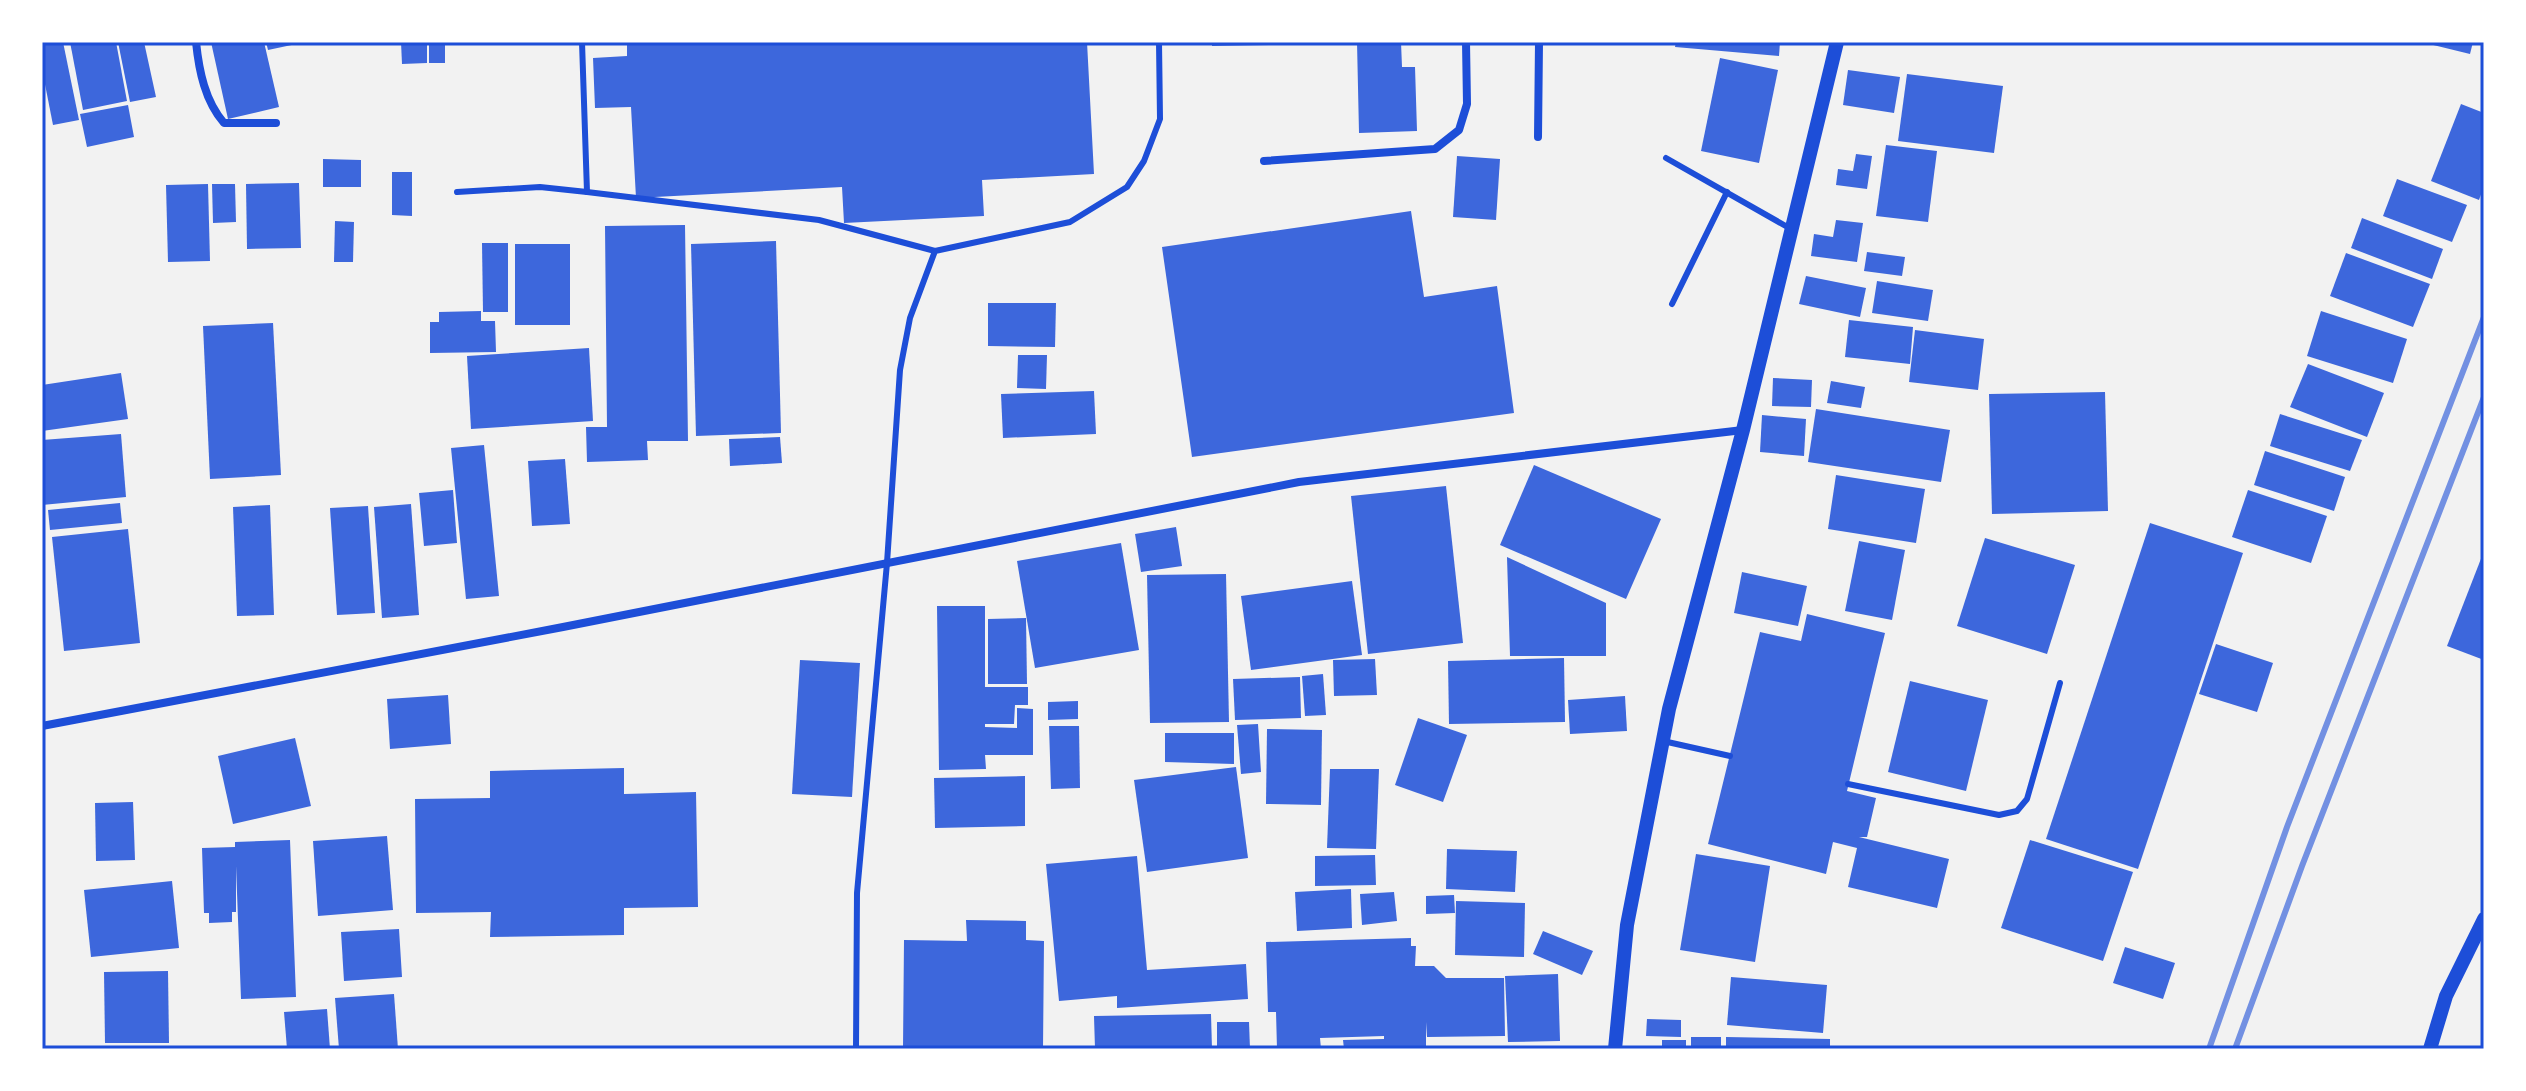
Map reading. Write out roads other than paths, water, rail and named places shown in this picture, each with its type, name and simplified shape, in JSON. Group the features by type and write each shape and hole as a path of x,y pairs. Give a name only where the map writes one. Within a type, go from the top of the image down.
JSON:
{"street":[{"path":"196,42 199,68 214,111 224,123 276,123"},
{"path":"1264,161 1435,149 1459,130 1467,104 1466,42"},
{"path":"1538,137 1539,42"},
{"path":"1615,1049 1627,925 1662,741 1743,430 1837,42"},
{"path":"42,726 1299,482 1743,430"},
{"path":"2430,1049 2446,996 2484,919"}],"lane":[{"path":"582,42 587,192"},
{"path":"457,192 540,187 819,220 935,251 1070,222 1127,187 1144,161 1160,119 1159,42"},
{"path":"1666,158 1791,229"},
{"path":"1672,304 1727,192"},
{"path":"856,1049 857,893 887,563 900,370 910,318 935,251"},
{"path":"1848,784 1999,815 2017,811 2027,799 2060,683"},
{"path":"1662,741 1730,756"}],"railway":[{"path":"2209,1049 2287,827 2484,317"},
{"path":"2235,1049 2302,866 2484,397"}]}
